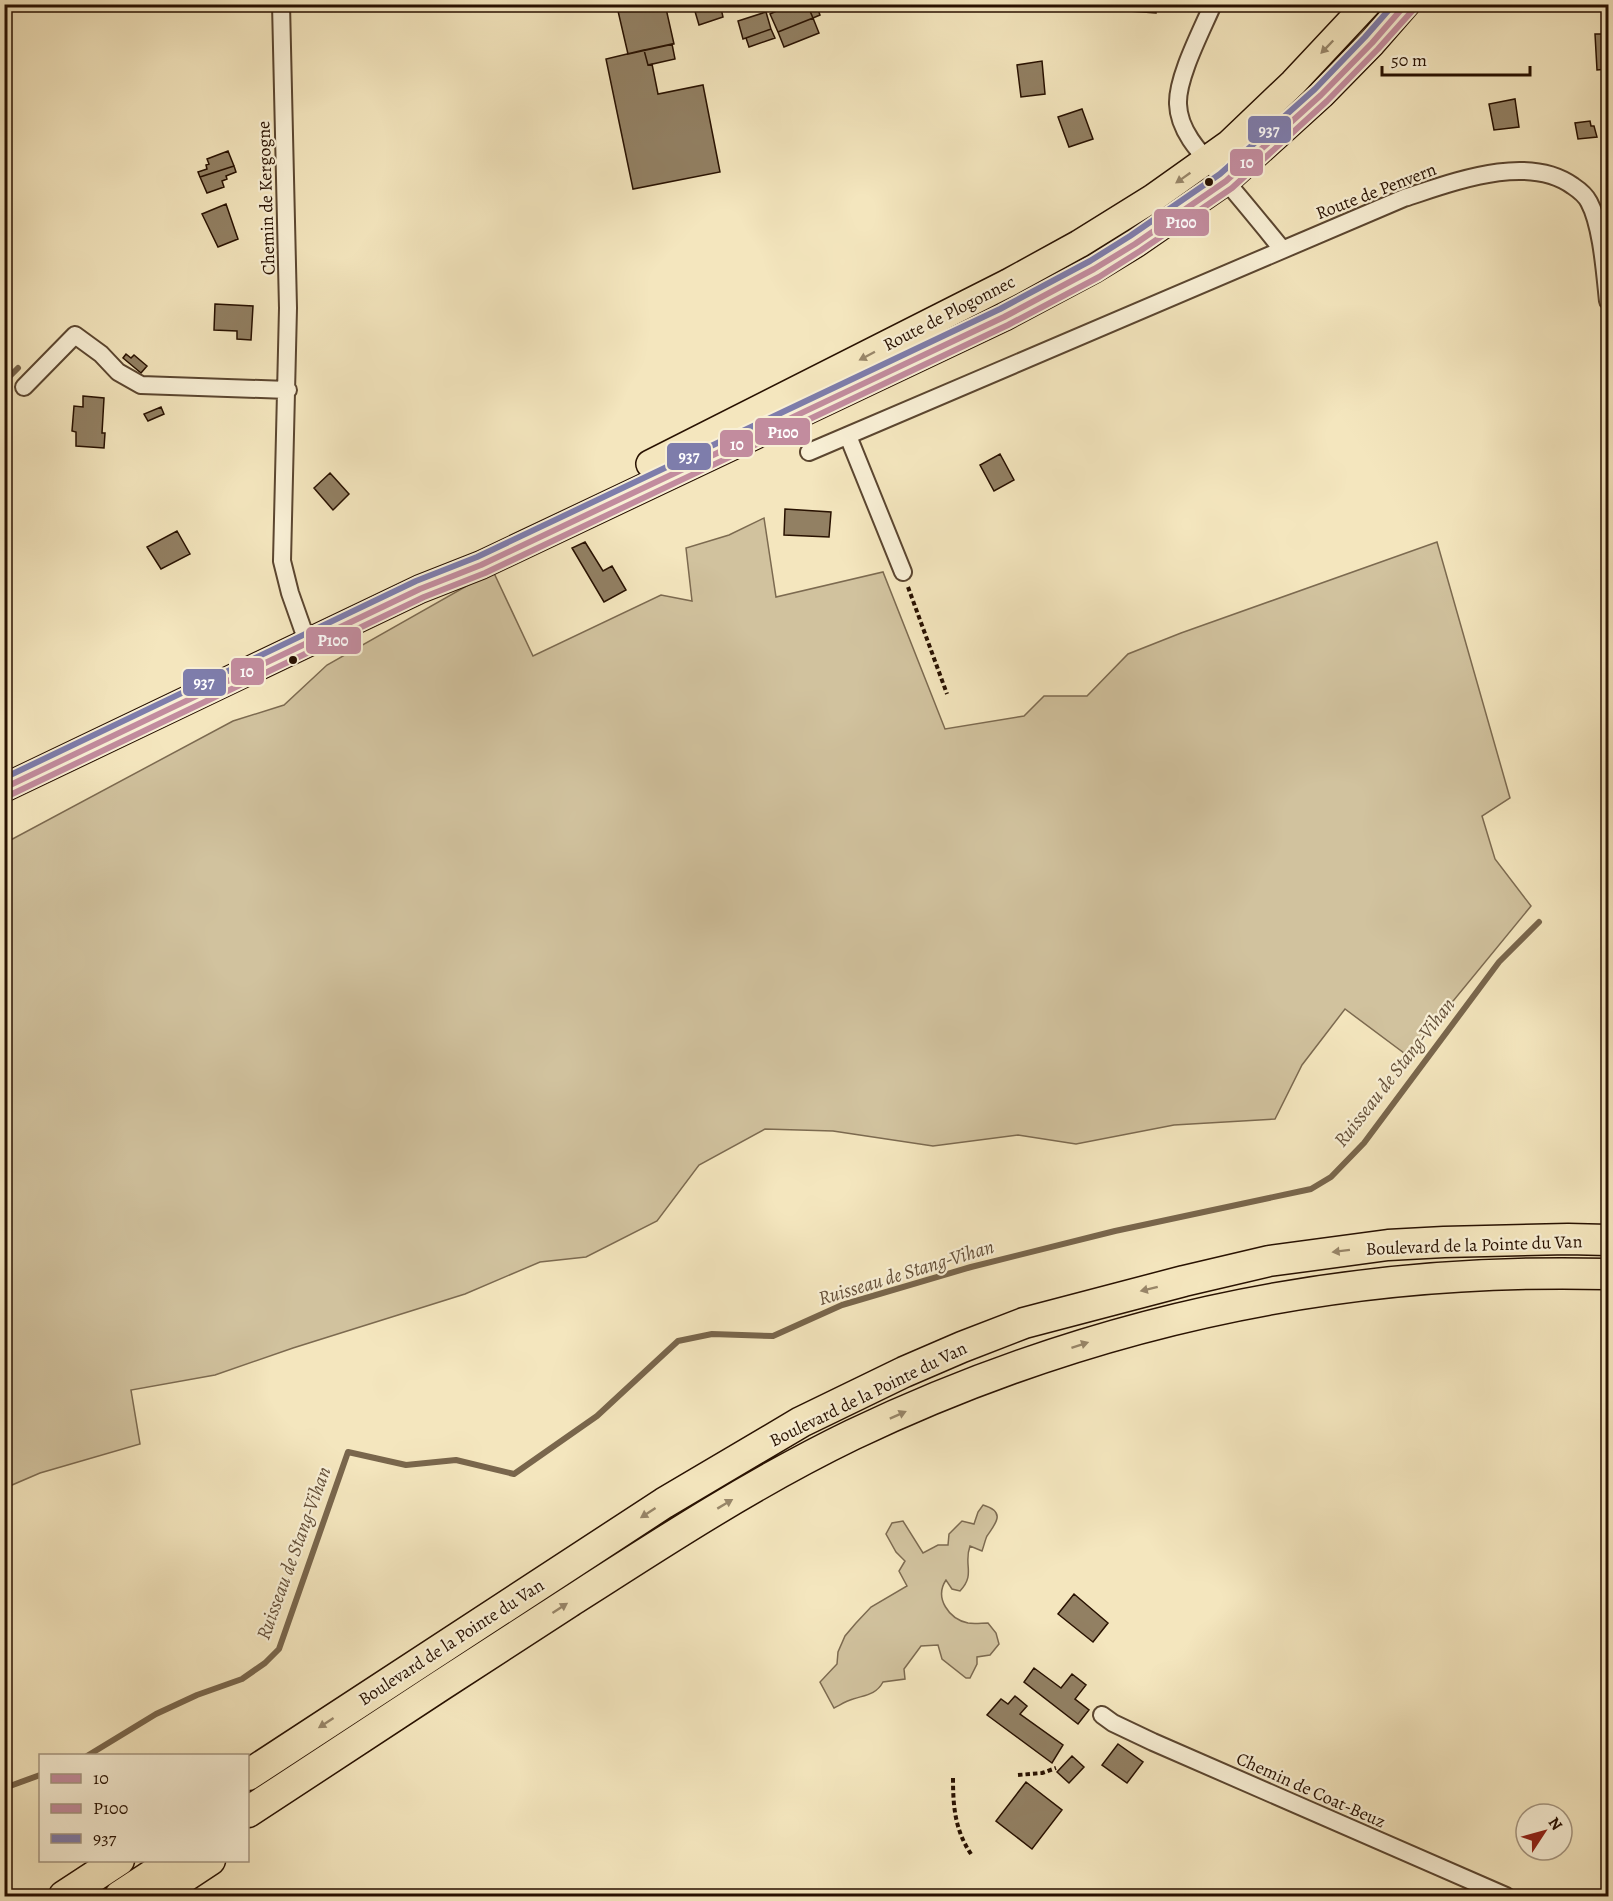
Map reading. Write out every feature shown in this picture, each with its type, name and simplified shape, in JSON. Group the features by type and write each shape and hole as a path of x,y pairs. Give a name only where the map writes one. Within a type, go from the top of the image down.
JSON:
{"highway":[{"name":"Boulevard de la Pointe du Van","path":"249,1774 684,1491 801,1422 904,1372 962,1347 1024,1323 1161,1286 1269,1261 1388,1245 1502,1240 1608,1240"},
{"name":"Boulevard de la Pointe du Van","path":"249,1811 683,1529 852,1435 978,1380 1075,1347 1190,1314 1334,1289 1492,1274 1608,1274"},
{"path":"249,1834 531,1627"},
{"path":"64,1896 116,1862"},
{"path":"120,1896 172,1862"},
{"path":"155,1896 207,1862"}],"main road":[{"name":"Route de Plogonnec","path":"420,589 474,556 593,492 829,375 1035,269 1125,216 1206,161 1253,122 1367,4"},
{"name":"Route de Plogonnec","path":"4,788 420,589 481,565 1048,295 1136,244 1226,181 1291,124 1335,81 1406,4"}],"street":[{"name":"Chemin de Kergogne","path":"281,4 288,308 288,390 282,561 290,593 308,644"},
{"path":"809,452 1282,249 1226,181 1206,161 1186,131 1178,104 1181,81 1213,4"},
{"name":"Route de Penvern","path":"1282,249 1404,198 1455,182 1491,174 1542,172 1562,178 1588,200 1595,216 1608,301"},
{"path":"24,387 75,335 101,354 118,372 141,385 288,390"},
{"path":"848,436 903,572"},
{"name":"Chemin de Coat-Beuz","path":"1102,1715 1113,1723 1153,1742 1506,1896"}],"path":[{"path":"903,572 947,694"},
{"path":"1018,1774 1042,1773 1056,1768"},
{"path":"953,1778 955,1816 961,1838 971,1854"}],"shaded area":[{"path":"764,518 776,597 883,572 945,729 1024,716 1044,696 1087,696 1128,654 1437,542 1510,798 1482,816 1495,859 1531,906 1408,1056 1345,1009 1302,1065 1275,1119 1174,1125 1076,1144 1018,1135 933,1146 833,1131 765,1129 699,1165 657,1221 586,1257 540,1262 465,1294 215,1375 131,1390 140,1444 40,1473 5,1488 5,843 233,721 284,705 327,665 493,571 533,656 661,595 692,601 686,548 729,535"},
{"path":"983,1505 995,1511 996,1523 987,1536 982,1551 970,1546 965,1585 960,1591 952,1589 946,1580 942,1594 945,1607 955,1617 968,1623 988,1623 996,1633 999,1644 990,1655 977,1657 977,1664 970,1678 966,1678 942,1659 938,1645 921,1646 904,1669 905,1679 883,1682 874,1692 834,1708 820,1682 837,1664 838,1652 845,1636 871,1607 907,1586 899,1571 905,1561 896,1552 886,1534 892,1523 903,1521 923,1553 938,1545 948,1545 949,1534 962,1521 974,1524"}],"building":[{"path":"644,4 665,4 674,44 628,54 618,11"},
{"path":"705,4 720,4 723,17 699,25 694,8"},
{"path":"792,4 807,4 813,18 778,32 770,14"},
{"path":"807,4 816,4 820,15 813,18"},
{"path":"1116,4 1156,4 1156,13 1115,10"},
{"path":"766,12 771,29 743,39 738,21"},
{"path":"813,18 819,33 784,47 778,32"},
{"path":"771,29 775,38 749,47 746,38"},
{"path":"1595,34 1608,35 1608,69 1597,70"},
{"path":"672,44 675,59 648,65 644,50"},
{"path":"644,50 648,65 652,64 658,94 703,85 720,172 633,189 606,59"},
{"path":"1042,61 1045,94 1021,97 1017,65"},
{"path":"1515,99 1519,127 1494,130 1489,104"},
{"path":"1082,109 1093,139 1069,147 1058,117"},
{"path":"1590,121 1597,137 1578,139 1575,123"},
{"path":"228,151 234,166 200,177 198,172 207,169 206,165 209,164 207,159"},
{"path":"234,166 236,172 226,176 227,179 222,181 224,187 207,193 200,177"},
{"path":"226,204 238,239 218,247 202,214"},
{"path":"215,304 253,306 251,340 237,339 237,331 214,330"},
{"path":"126,354 131,358 134,355 147,366 141,373 123,358"},
{"path":"83,396 104,398 102,433 105,433 104,448 76,446 76,432 72,431 74,406 83,407"},
{"path":"161,407 164,414 148,421 144,414"},
{"path":"1000,454 1014,480 994,491 980,465"},
{"path":"330,473 349,494 333,510 314,488"},
{"path":"785,509 831,512 829,537 784,535"},
{"path":"177,531 190,554 161,569 147,547"},
{"path":"585,542 603,571 612,566 626,590 604,602 572,548"},
{"path":"1074,1594 1108,1623 1093,1642 1058,1614"},
{"path":"1034,1668 1061,1688 1072,1674 1086,1685 1075,1699 1089,1710 1078,1724 1024,1682"},
{"path":"1015,1696 1027,1706 1020,1714 1063,1745 1052,1763 987,1715 1001,1699 1008,1704"},
{"path":"1118,1744 1143,1762 1127,1783 1102,1765"},
{"path":"1072,1756 1084,1767 1069,1783 1057,1772"},
{"path":"1026,1782 1062,1810 1032,1849 996,1821"}],"waterway":[{"path":"4,382 18,368"},
{"name":"Ruisseau de Stang-Vihan","path":"90,1754 156,1714 197,1695 242,1679 265,1663 279,1649 348,1452 406,1465 456,1460 514,1474 597,1416 678,1341 712,1334 773,1336 842,1305 971,1267 1115,1231 1311,1189 1331,1177 1364,1143 1499,962 1539,922"},
{"name":"Ruisseau de Stang-Vihan","path":"4,1783 10,1786 39,1775"}],"transit line":[{"name":"937","path":"4,778 416,581 477,557 1000,309 1090,261 1220,174 1315,89 1394,4"},
{"name":"10","path":"4,788 420,589 481,565 1004,317 1094,269 1135,244 1226,181 1321,95 1406,4"},
{"name":"P100","path":"8,796 424,597 485,573 1008,325 1099,277 1232,188 1327,101 1413,10"}]}
